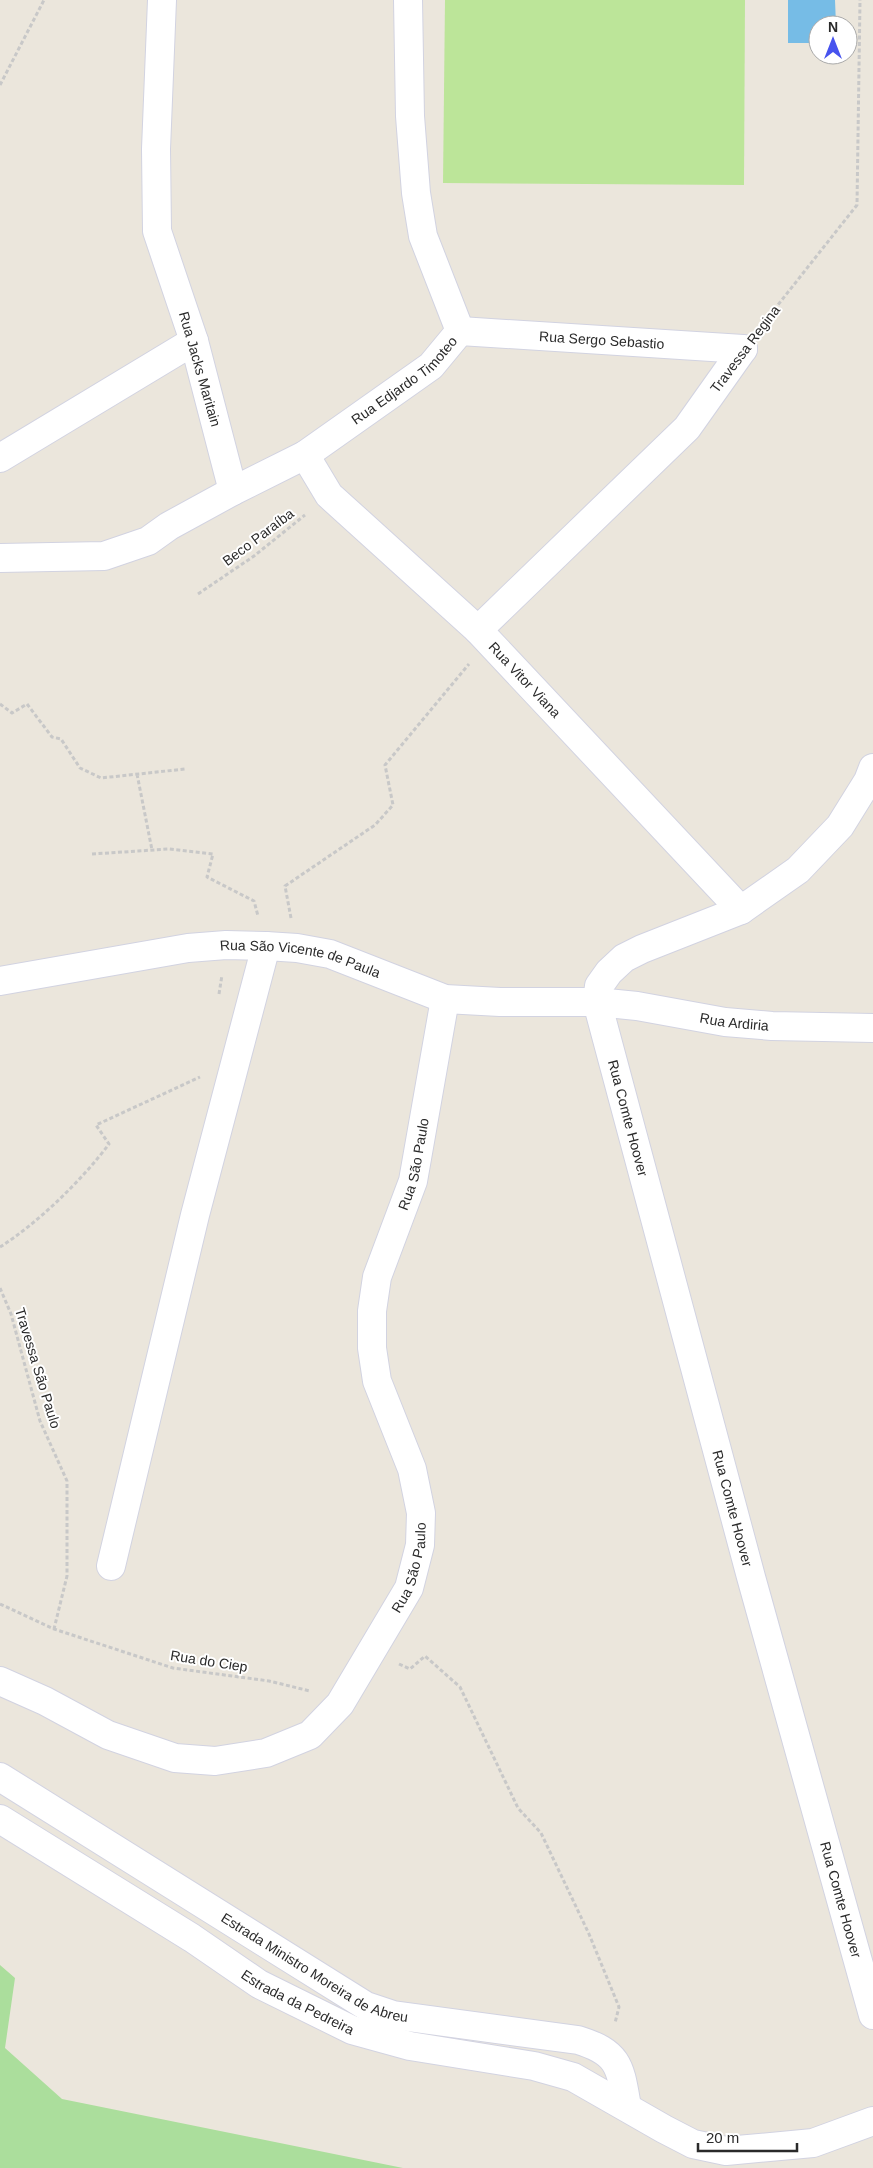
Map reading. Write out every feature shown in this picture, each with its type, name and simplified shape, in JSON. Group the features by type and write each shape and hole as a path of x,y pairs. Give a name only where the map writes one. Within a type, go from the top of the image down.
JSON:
{"street":[{"name":"Rua Jacks Maritain","path":"162,0 156,149 157,232 194,341 233,491"},
{"name":"Rua Edjardo Timoteo","path":"233,491 305,455 431,366 460,332 424,236 416,193 410,116 408,0"},
{"name":"Rua Sergo Sebastio","path":"460,332 743,349"},
{"path":"0,458 194,341"},
{"name":"Travessa Regina","path":"483,635 687,428 743,349"},
{"name":"Rua Vitor Viana","path":"305,455 329,495 483,635 741,910"},
{"path":"0,558 104,556 148,541 169,526 233,491"},
{"path":"596,1002 599,986 609,972 624,958 741,910 798,870 840,826 868,781 873,768"},
{"name":"Rua São Vicente de Paula","path":"0,981 188,948 226,945 266,946 297,948 330,954 445,999 500,1002 596,1002"},
{"path":"111,1566 195,1215 266,946"},
{"name":"Rua São Paulo","path":"0,1681 45,1701 108,1735 174,1758 215,1761 266,1752 310,1735 340,1704 409,1588 420,1545 421,1513 412,1468 377,1381 372,1348 372,1311 377,1277 413,1181 445,999"},
{"name":"Rua Ardiria","path":"596,1002 637,1006 725,1022 772,1026 873,1028"},
{"name":"Rua Comte Hoover","path":"596,1002 751,1577 873,2015"},
{"name":"Estrada Ministro Moreira de Abreu","path":"0,1777 366,2006 393,2014 578,2040 594,2045 608,2053"},
{"name":"Estrada da Pedreira","path":"0,1818 192,1938 259,1984 352,2030 410,2046 534,2066 573,2077 693,2144 726,2151 813,2142 873,2121"},
{"path":"608,2053 617,2064 627,2107"}],"path":[{"path":"0,84 44,0"},
{"name":"Travessa Regina","path":"743,349 857,205 860,0"},
{"name":"Beco Paraíba","path":"198,594 254,556 329,495"},
{"path":"297,948 286,886 375,825 393,805 385,765 483,635"},
{"path":"0,704 12,713 27,704 52,737 61,739 80,768 101,778 185,769"},
{"path":"137,774 152,850"},
{"path":"92,854 169,849 213,854 207,878 254,900 266,946"},
{"path":"218,1000 226,945"},
{"path":"0,1247 13,1239 66,1193 100,1156 109,1144 96,1125 207,1074"},
{"name":"Travessa São Paulo","path":"0,1288 11,1314 40,1421 67,1481 67,1576 54,1630"},
{"name":"Rua do Ciep","path":"0,1604 54,1630 173,1668 269,1681 311,1692"},
{"path":"372,1651 410,1669 426,1656 460,1687 518,1808 540,1833 589,1934 612,1989 619,2007 608,2053"}],"green space":[{"path":"445,0 745,0 744,185 443,183"},
{"path":"0,1965 15,1978 5,2048 62,2099 403,2168 0,2168"}],"water":[{"path":"788,0 835,0 836,15 808,15 808,43 788,43"}]}
